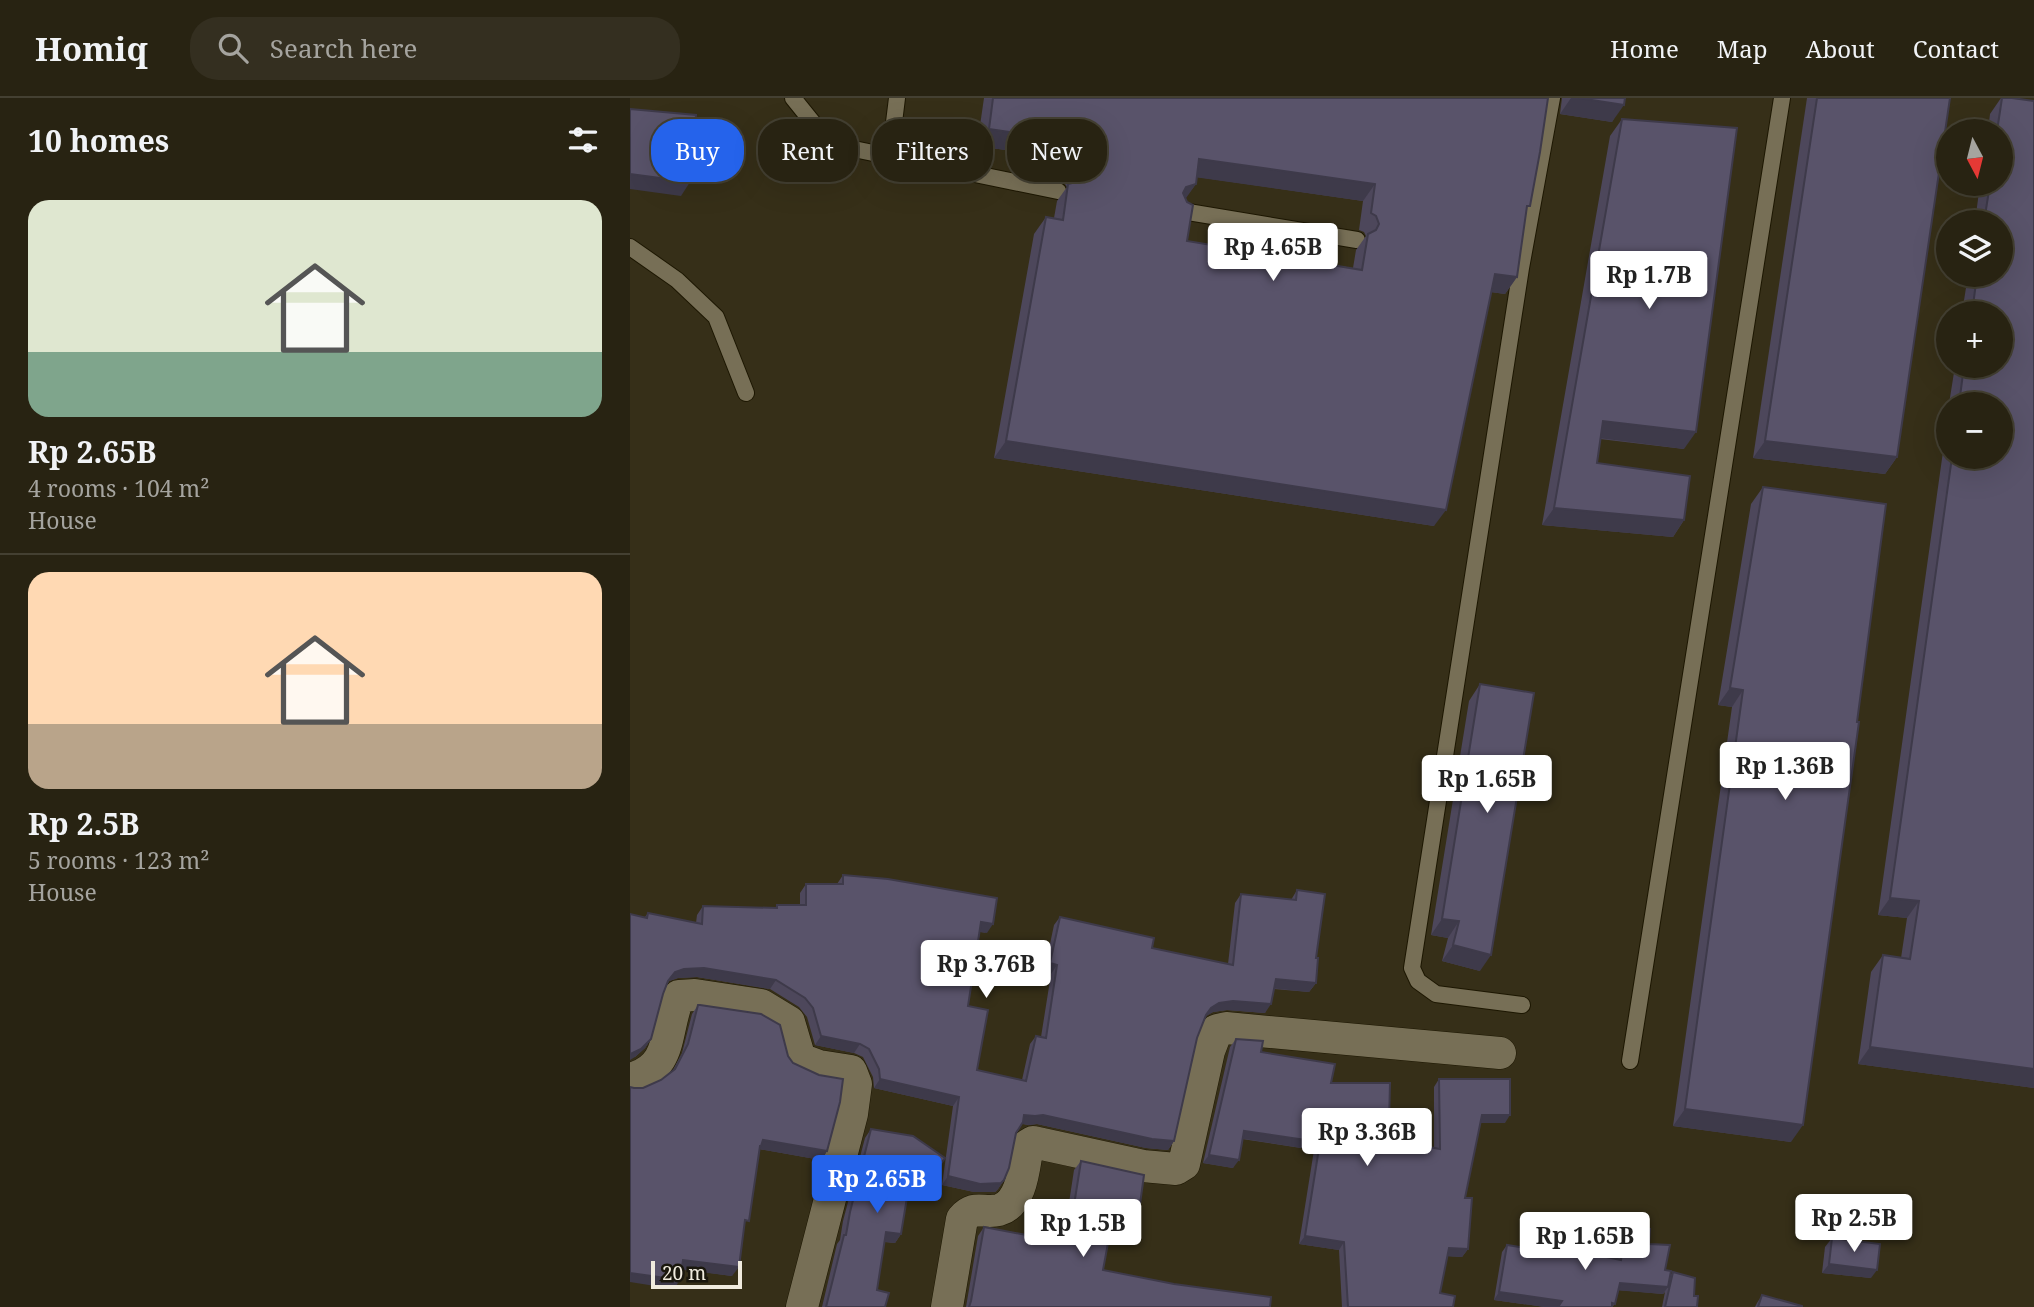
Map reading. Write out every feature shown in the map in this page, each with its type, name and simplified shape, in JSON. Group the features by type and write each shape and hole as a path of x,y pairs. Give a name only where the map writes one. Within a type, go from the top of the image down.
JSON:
{"street":[{"path":"630,1079 655,1067 662,1058 679,996 695,995 761,1005 789,1022 800,1059 819,1066 851,1071 856,1084 852,1114 802,1307"},
{"path":"947,1307 962,1219 976,1209 999,1210 1011,1202 1018,1191 1028,1145 1033,1142 1143,1166 1176,1169 1184,1164 1209,1051 1217,1030 1226,1028 1500,1053"}],"lane":[{"path":"793,98 822,134 844,147 872,152"},
{"path":"894,119 897,98"},
{"path":"1522,1005 1436,994 1418,981 1412,968 1515,267 1552,98"},
{"path":"1630,1061 1782,98"},
{"path":"993,177 1058,191"},
{"path":"1182,211 1357,240"},
{"path":"630,247 677,280 716,317 746,393"}],"building":[{"path":"993,98 1548,98 1530,206 1527,206 1517,277 1495,274 1446,510 1006,441 1046,217 1063,220 1068,184 1107,182 1107,119 1007,119 1007,132 993,130 993,119 990,119","holes":["1199,159 1375,184 1371,213 1376,216 1379,224 1376,230 1368,234 1362,270 1187,241 1193,205 1187,202 1183,193 1186,187 1196,184"]},
{"path":"1579,98 1625,98 1624,105"},
{"path":"1817,98 1950,98 1947,119 1936,119 1936,193 1897,457 1765,441"},
{"path":"2002,98 2034,101 2034,1069 1870,1047 1883,955 1910,959 1919,901 1890,898 1950,469 2013,469 2013,392 1961,392 1962,378 2013,378 2013,301 1974,301 1975,287 2013,287 2013,210 1986,210 1988,196 2013,196 2013,119 1999,119"},
{"path":"630,109 696,115 696,119 651,119 651,177 630,174"},
{"path":"1622,119 1737,128 1696,432 1603,421 1597,463 1690,476 1684,520 1554,508"},
{"path":"1763,487 1886,504 1859,722 1803,1125 1685,1109 1743,690 1730,688"},
{"path":"1480,684 1534,693 1491,955 1453,945 1459,921 1442,919"},
{"path":"843,875 888,879 997,898 993,924 981,922 968,1006 988,1010 977,1070 1026,1081 1036,1036 1046,1038 1057,965 1050,963 1060,917 1154,938 1152,948 1233,965 1241,894 1296,900 1297,890 1325,894 1316,958 1316,983 1276,979 1271,1004 1233,1001 1219,1003 1211,1008 1197,1038 1174,1141 1152,1139 1043,1115 1024,1115 1016,1133 1009,1168 1001,1183 980,1184 948,1176 959,1097 880,1079 879,1069 869,1049 860,1044 821,1036 813,1008 805,998 776,980 704,968 675,972 663,994 651,1039 641,1049 630,1054 630,914 647,918 648,913 702,924 703,906 777,908 777,905 806,905 806,884 843,884"},
{"path":"698,1005 761,1014 780,1025 788,1056 793,1063 819,1075 843,1079 840,1102 827,1151 763,1140 749,1221 745,1220 739,1267 683,1260 680,1280 630,1273 630,1087 643,1088 661,1080 675,1069 688,1044"},
{"path":"1236,1039 1263,1041 1261,1052 1335,1064 1331,1083 1390,1083 1391,1140 1440,1149 1439,1079 1510,1079 1510,1115 1482,1115 1465,1198 1472,1198 1468,1249 1449,1248 1440,1293 1455,1296 1453,1307 1348,1307 1344,1242 1305,1236 1320,1142 1244,1131 1239,1160 1209,1155"},
{"path":"871,1129 913,1136 945,1158 929,1180 912,1167 901,1234 886,1232 877,1290 889,1293 885,1307 826,1307 846,1235"},
{"path":"1081,1161 1144,1175 1138,1219 1113,1216 1103,1270 1174,1284 1271,1297 1270,1307 969,1307 984,1227 1068,1243"},
{"path":"1626,1227 1650,1229 1649,1244 1670,1245 1665,1270 1671,1271 1668,1287 1620,1283 1612,1307 1558,1307 1562,1301 1499,1292 1507,1245 1566,1254 1568,1249 1621,1260"},
{"path":"1832,1238 1880,1244 1877,1270 1829,1264"},
{"path":"1673,1272 1695,1278 1694,1296 1698,1296 1697,1307 1665,1307"},
{"path":"1762,1295 1802,1306 1802,1307 1758,1307"}]}
